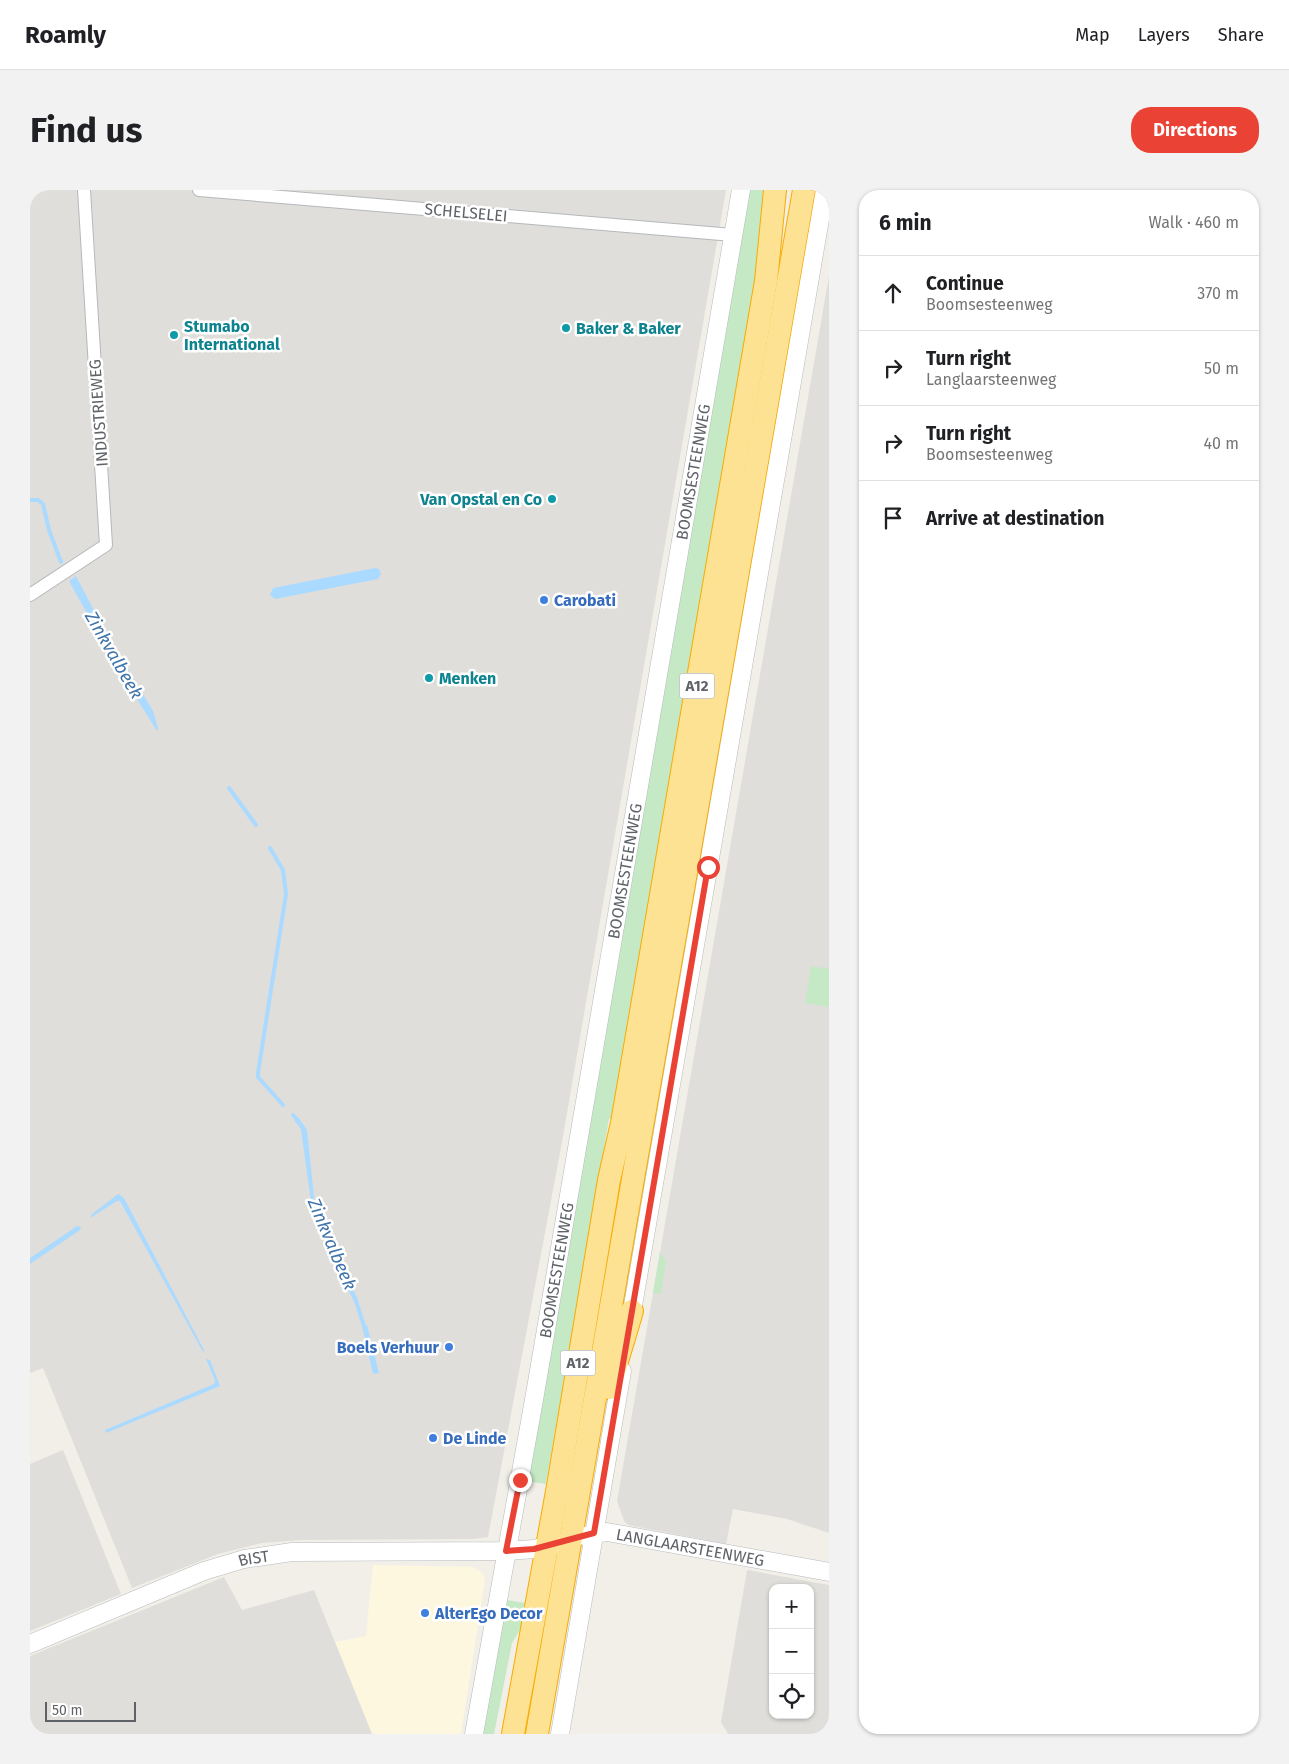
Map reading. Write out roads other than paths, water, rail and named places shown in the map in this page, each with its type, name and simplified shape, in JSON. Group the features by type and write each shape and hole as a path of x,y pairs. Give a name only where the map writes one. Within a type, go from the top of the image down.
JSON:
{"highway":[{"name":"A12","path":"511,1728 547,1546 609,1180 622,1124 766,281 775,190"},
{"name":"A12","path":"537,1734 804,190"},
{"path":"592,1416 610,1387 632,1310"}],"main road":[{"name":"BOOMSESTEENWEG","path":"474,1734 499,1551 741,190"},
{"path":"560,1734 824,190"},
{"name":"LANGLAARSTEENWEG","path":"499,1551 547,1546 594,1533 607,1532 829,1572"},
{"name":"BIST","path":"30,1644 204,1571 244,1559 292,1552 499,1551"}],"street":[{"name":"INDUSTRIEWEG","path":"30,595 106,545 84,190"},
{"name":"SCHELSELEI","path":"199,190 733,235"}],"water":[{"path":"375,568 379,569 381,574 378,579 275,599 270,595 273,588"},
{"path":"76,576 102,626 153,711 158,728 157,731 117,667 69,581"},
{"path":"298,1117 307,1130 315,1207 358,1300 354,1302 312,1209 301,1129 294,1120"},
{"path":"118,1194 124,1198 204,1350 203,1352 120,1201 90,1218 91,1215"},
{"path":"77,1226 81,1227 80,1230 30,1264 30,1258"},
{"path":"367,1325 379,1373 373,1374 362,1326"},
{"path":"206,1359 210,1360 220,1386 106,1433 105,1430 214,1384 215,1380"}],"waterway":[{"name":"Zinkvalbeek","path":"30,500 38,500 43,504 49,530 61,562"},
{"name":"Zinkvalbeek","path":"229,788 256,825"},
{"name":"Zinkvalbeek","path":"270,848 283,870 286,894 258,1077 283,1105"},
{"name":"Zinkvalbeek","path":"293,1115 299,1122"},
{"name":"Zinkvalbeek","path":"355,1298 365,1329"}],"place":[{"name":"Baker & Baker","path":"566,328"},
{"name":"Stumabo International","path":"174,335"},
{"name":"Van Opstal en Co","path":"552,499"},
{"name":"Carobati","path":"544,600"},
{"name":"Menken","path":"429,678"},
{"name":"Boels Verhuur","path":"449,1347"},
{"name":"De Linde","path":"433,1438"},
{"name":"AlterEgo Decor","path":"425,1613"}]}
